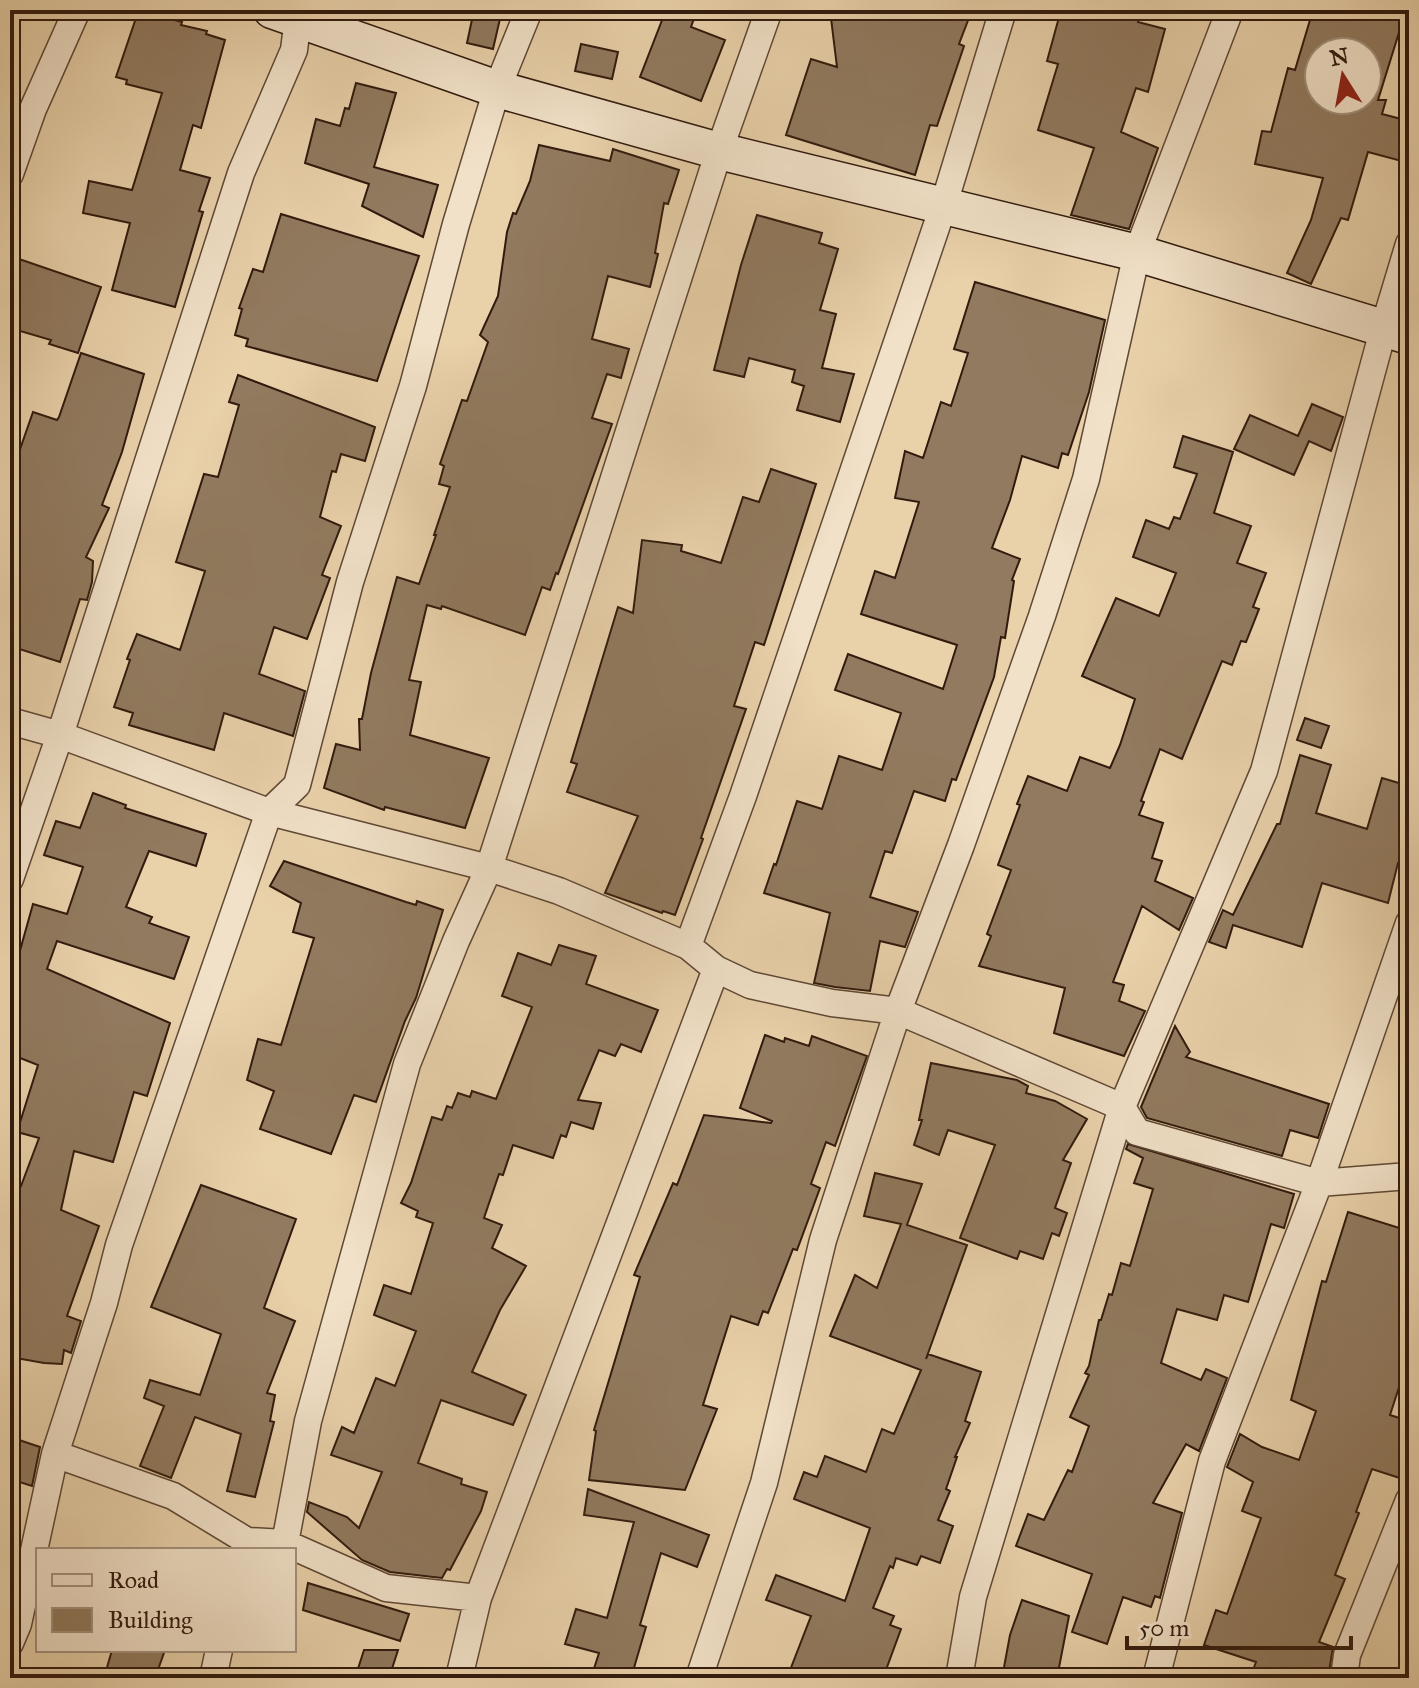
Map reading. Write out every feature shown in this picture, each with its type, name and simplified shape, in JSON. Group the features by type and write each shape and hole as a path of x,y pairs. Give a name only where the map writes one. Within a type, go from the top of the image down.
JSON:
{"street":[{"path":"10,174 33,109 77,10"},
{"path":"13,1630 55,1454 104,1303 119,1245 269,812 297,785 350,582 413,386 456,224 497,89 529,10"},
{"path":"285,1543 308,1421 407,1064 489,868 719,151 769,10"},
{"path":"688,946 743,796 943,207 1003,10"},
{"path":"699,1678 764,1483 823,1240 898,1011 1006,716 1086,479 1137,253 1230,10"},
{"path":"10,879 60,735 241,173 294,50 289,13 497,89 719,151 1137,253 1396,331"},
{"path":"959,1678 973,1597 1122,1107 1264,771 1396,331 1409,244"},
{"path":"10,721 60,735 269,812 489,868 559,891 688,946 716,969 750,985 832,1003 898,1011 1122,1107 1137,1132 1319,1183 1409,1176"},
{"path":"1156,1678 1212,1461 1319,1183 1409,923"},
{"path":"459,1678 478,1598 716,969"},
{"path":"55,1454 173,1496 246,1546 285,1543 386,1588 478,1598"},
{"path":"1344,1678 1347,1655 1409,1500"},
{"path":"213,1678 219,1652"}],"building":[{"path":"474,10 502,10 493,49 467,43"},
{"path":"666,10 697,10 691,27 725,40 701,101 640,77"},
{"path":"830,10 972,10 959,44 964,46 937,126 930,125 915,175 786,135 811,59 837,67"},
{"path":"1061,10 1142,10 1138,22 1165,29 1148,92 1136,88 1121,132 1158,148 1129,229 1071,215 1094,148 1038,130 1058,64 1047,61"},
{"path":"1313,10 1406,10 1383,84 1383,36 1305,36"},
{"path":"152,14 182,22 181,25 207,31 206,34 225,40 201,128 193,125 180,170 210,178 175,307 112,290 130,223 83,213 89,181 132,190 162,93 126,84 127,80 116,77 137,15 151,19"},
{"path":"1303,43 1303,116 1383,114 1409,121 1409,163 1368,152 1348,220 1341,218 1311,284 1287,273 1311,220 1323,178 1255,164 1262,131 1271,132 1288,68 1295,70"},
{"path":"581,44 618,52 612,79 575,71"},
{"path":"356,83 396,93 374,167 438,185 423,237 362,206 369,184 305,163 316,119 340,126 345,108 349,109"},
{"path":"539,145 610,161 613,149 679,170 668,204 664,203 655,253 658,254 650,287 608,276 592,339 629,349 621,378 607,374 592,418 612,424 558,574 550,590 542,587 525,635 442,606 441,609 427,605 409,680 421,682 410,735 489,758 465,828 385,807 384,810 324,788 336,744 360,750 359,719 362,719 397,577 419,584 436,535 450,487 439,484 444,466 440,464 462,400 467,401 488,342 480,335 498,296 507,232 530,181"},
{"path":"281,214 419,256 377,381 246,346 248,339 235,335 242,309 239,308 253,269 263,272"},
{"path":"757,215 822,233 819,243 838,249 820,310 836,314 822,368 854,374 840,422 797,410 804,386 792,382 795,370 749,358 744,377 714,370"},
{"path":"19,259 101,287 78,353 49,344 51,340 10,328 10,283"},
{"path":"975,282 1105,320 1089,392 1068,455 1062,453 1058,468 1022,456 992,548 1020,559 1012,580 1005,638 1001,637 994,677 956,780 952,779 945,801 914,791 892,853 885,851 870,897 918,912 905,947 880,941 870,991 814,983 830,913 764,893 797,801 822,809 839,756 882,770 901,713 835,690 848,654 943,689 957,645 861,614 875,571 895,578 919,502 895,498 905,451 923,458 941,402 951,406 968,353 954,349"},
{"path":"81,353 144,374 122,452 102,505 109,508 86,557 93,561 87,600 80,599 60,662 10,646 10,478 33,412 57,420"},
{"path":"238,375 375,427 365,461 341,454 336,472 332,471 320,517 341,526 322,575 330,578 307,639 274,627 259,674 305,691 293,736 224,713 214,750 129,725 133,713 114,707 137,634 180,650 205,571 176,562 204,474 218,477 239,405 229,402"},
{"path":"1312,404 1343,417 1331,451 1309,441 1294,475 1234,449 1250,415 1298,436"},
{"path":"1183,436 1233,452 1214,513 1251,526 1237,563 1266,573 1253,607 1259,609 1246,642 1241,641 1232,665 1222,661 1182,759 1160,749 1141,801 1144,802 1139,815 1163,823 1152,858 1162,861 1155,881 1193,898 1179,930 1142,906 1113,982 1124,985 1119,1001 1145,1011 1124,1056 1054,1033 1065,988 979,966 991,936 987,934 1011,870 998,865 1028,776 1067,791 1080,757 1110,768 1120,745 1135,699 1082,676 1116,598 1159,616 1176,573 1133,557 1146,520 1169,529 1174,517 1180,519 1197,474 1174,467"},
{"path":"771,469 816,484 764,645 755,642 734,706 746,709 703,839 675,915 662,913 605,893 638,816 567,792 577,764 571,762 618,607 633,613 642,540 682,545 681,551 721,563 743,497 759,502"},
{"path":"1305,718 1329,726 1321,748 1297,740"},
{"path":"1300,755 1331,765 1316,813 1367,829 1382,778 1409,786 1409,865 1398,863 1388,903 1322,883 1302,947 1233,925 1226,948 1209,942 1223,910 1233,915 1277,824 1280,824"},
{"path":"93,793 126,805 125,808 206,834 196,866 149,851 126,907 152,917 149,923 189,937 174,979 57,941 47,969 170,1023 147,1096 134,1092 113,1162 74,1151 61,1210 99,1226 67,1316 81,1321 71,1353 64,1350 62,1364 44,1363 10,1357 10,1182 21,1186 39,1138 17,1132 38,1065 10,1054 10,952 19,954 33,904 67,914 83,867 44,855 56,821 80,828"},
{"path":"284,861 406,902 416,905 417,901 443,910 416,998 376,1102 354,1095 331,1154 260,1129 274,1091 247,1080 258,1039 281,1045 314,938 293,932 301,903 270,886"},
{"path":"559,945 596,956 586,984 658,1010 641,1052 621,1044 615,1056 599,1050 578,1100 601,1103 593,1129 571,1122 566,1137 561,1135 553,1158 513,1145 503,1175 499,1174 484,1218 502,1225 492,1248 526,1266 500,1310 472,1372 526,1395 513,1425 441,1400 418,1463 462,1479 461,1484 487,1492 481,1511 450,1570 447,1569 442,1578 390,1572 362,1560 307,1512 309,1502 347,1517 359,1528 382,1472 331,1455 342,1427 354,1433 376,1378 395,1386 416,1331 374,1315 384,1285 411,1294 433,1223 416,1217 418,1211 401,1203 411,1183 432,1117 442,1120 447,1106 452,1108 458,1093 470,1097 472,1091 496,1099 532,1007 502,996 518,953 551,965"},
{"path":"1175,1026 1190,1052 1186,1057 1329,1104 1318,1138 1290,1130 1282,1156 1147,1118 1141,1107"},
{"path":"765,1035 809,1046 812,1036 867,1056 835,1146 826,1142 811,1184 820,1188 797,1250 793,1249 768,1313 763,1311 758,1325 731,1316 703,1405 717,1409 685,1490 589,1480 594,1430 640,1277 634,1275 673,1183 677,1185 704,1115 772,1121 740,1108"},
{"path":"931,1063 1017,1080 1028,1086 1026,1093 1055,1101 1087,1119 1063,1160 1071,1163 1055,1208 1067,1213 1059,1236 1052,1233 1043,1259 1020,1251 1017,1259 960,1238 995,1145 948,1130 939,1155 914,1145 922,1120 919,1120"},
{"path":"1128,1144 1294,1194 1284,1228 1271,1224 1248,1302 1224,1295 1217,1320 1177,1309 1161,1363 1201,1380 1206,1369 1227,1378 1199,1451 1186,1444 1153,1503 1182,1513 1160,1598 1155,1596 1151,1607 1123,1597 1107,1644 1072,1632 1092,1574 1016,1546 1028,1514 1044,1520 1068,1470 1072,1472 1089,1426 1070,1417 1089,1375 1085,1373 1099,1320 1109,1294 1112,1295 1121,1263 1130,1266 1153,1189 1134,1183 1143,1158 1126,1149"},
{"path":"875,1173 922,1184 907,1225 967,1245 926,1359 928,1354 981,1372 965,1421 970,1423 955,1457 946,1489 950,1491 938,1520 953,1526 940,1563 921,1556 917,1565 896,1558 873,1608 894,1616 890,1625 901,1629 883,1678 787,1678 811,1616 766,1600 776,1575 845,1601 870,1528 794,1499 804,1472 817,1477 825,1456 866,1472 882,1429 894,1434 921,1370 830,1336 855,1275 877,1288 901,1224 864,1216"},
{"path":"201,1185 296,1219 264,1308 295,1321 267,1393 275,1395 270,1421 274,1422 255,1497 227,1491 241,1434 195,1417 171,1478 140,1466 164,1406 144,1398 150,1380 200,1395 221,1334 151,1307"},
{"path":"1348,1212 1409,1231 1409,1373 1404,1372 1390,1415 1409,1421 1409,1481 1372,1469 1335,1575 1345,1579 1319,1642 1333,1647 1328,1678 1250,1678 1256,1662 1204,1645 1216,1610 1227,1614 1261,1518 1242,1511 1253,1482 1227,1467 1240,1434 1262,1447 1299,1460 1316,1411 1291,1400 1322,1281 1326,1282"},
{"path":"10,1437 40,1447 32,1486 10,1479"},
{"path":"588,1489 709,1535 697,1567 661,1553 640,1625 646,1627 631,1678 591,1678 599,1653 565,1644 576,1609 607,1618 634,1522 584,1515"},
{"path":"308,1583 409,1614 400,1641 303,1610"},
{"path":"1022,1600 1069,1616 1057,1678 1002,1678 1010,1635"},
{"path":"364,1650 398,1650 389,1678 355,1678"},
{"path":"111,1652 164,1652 155,1678 104,1678"}]}
